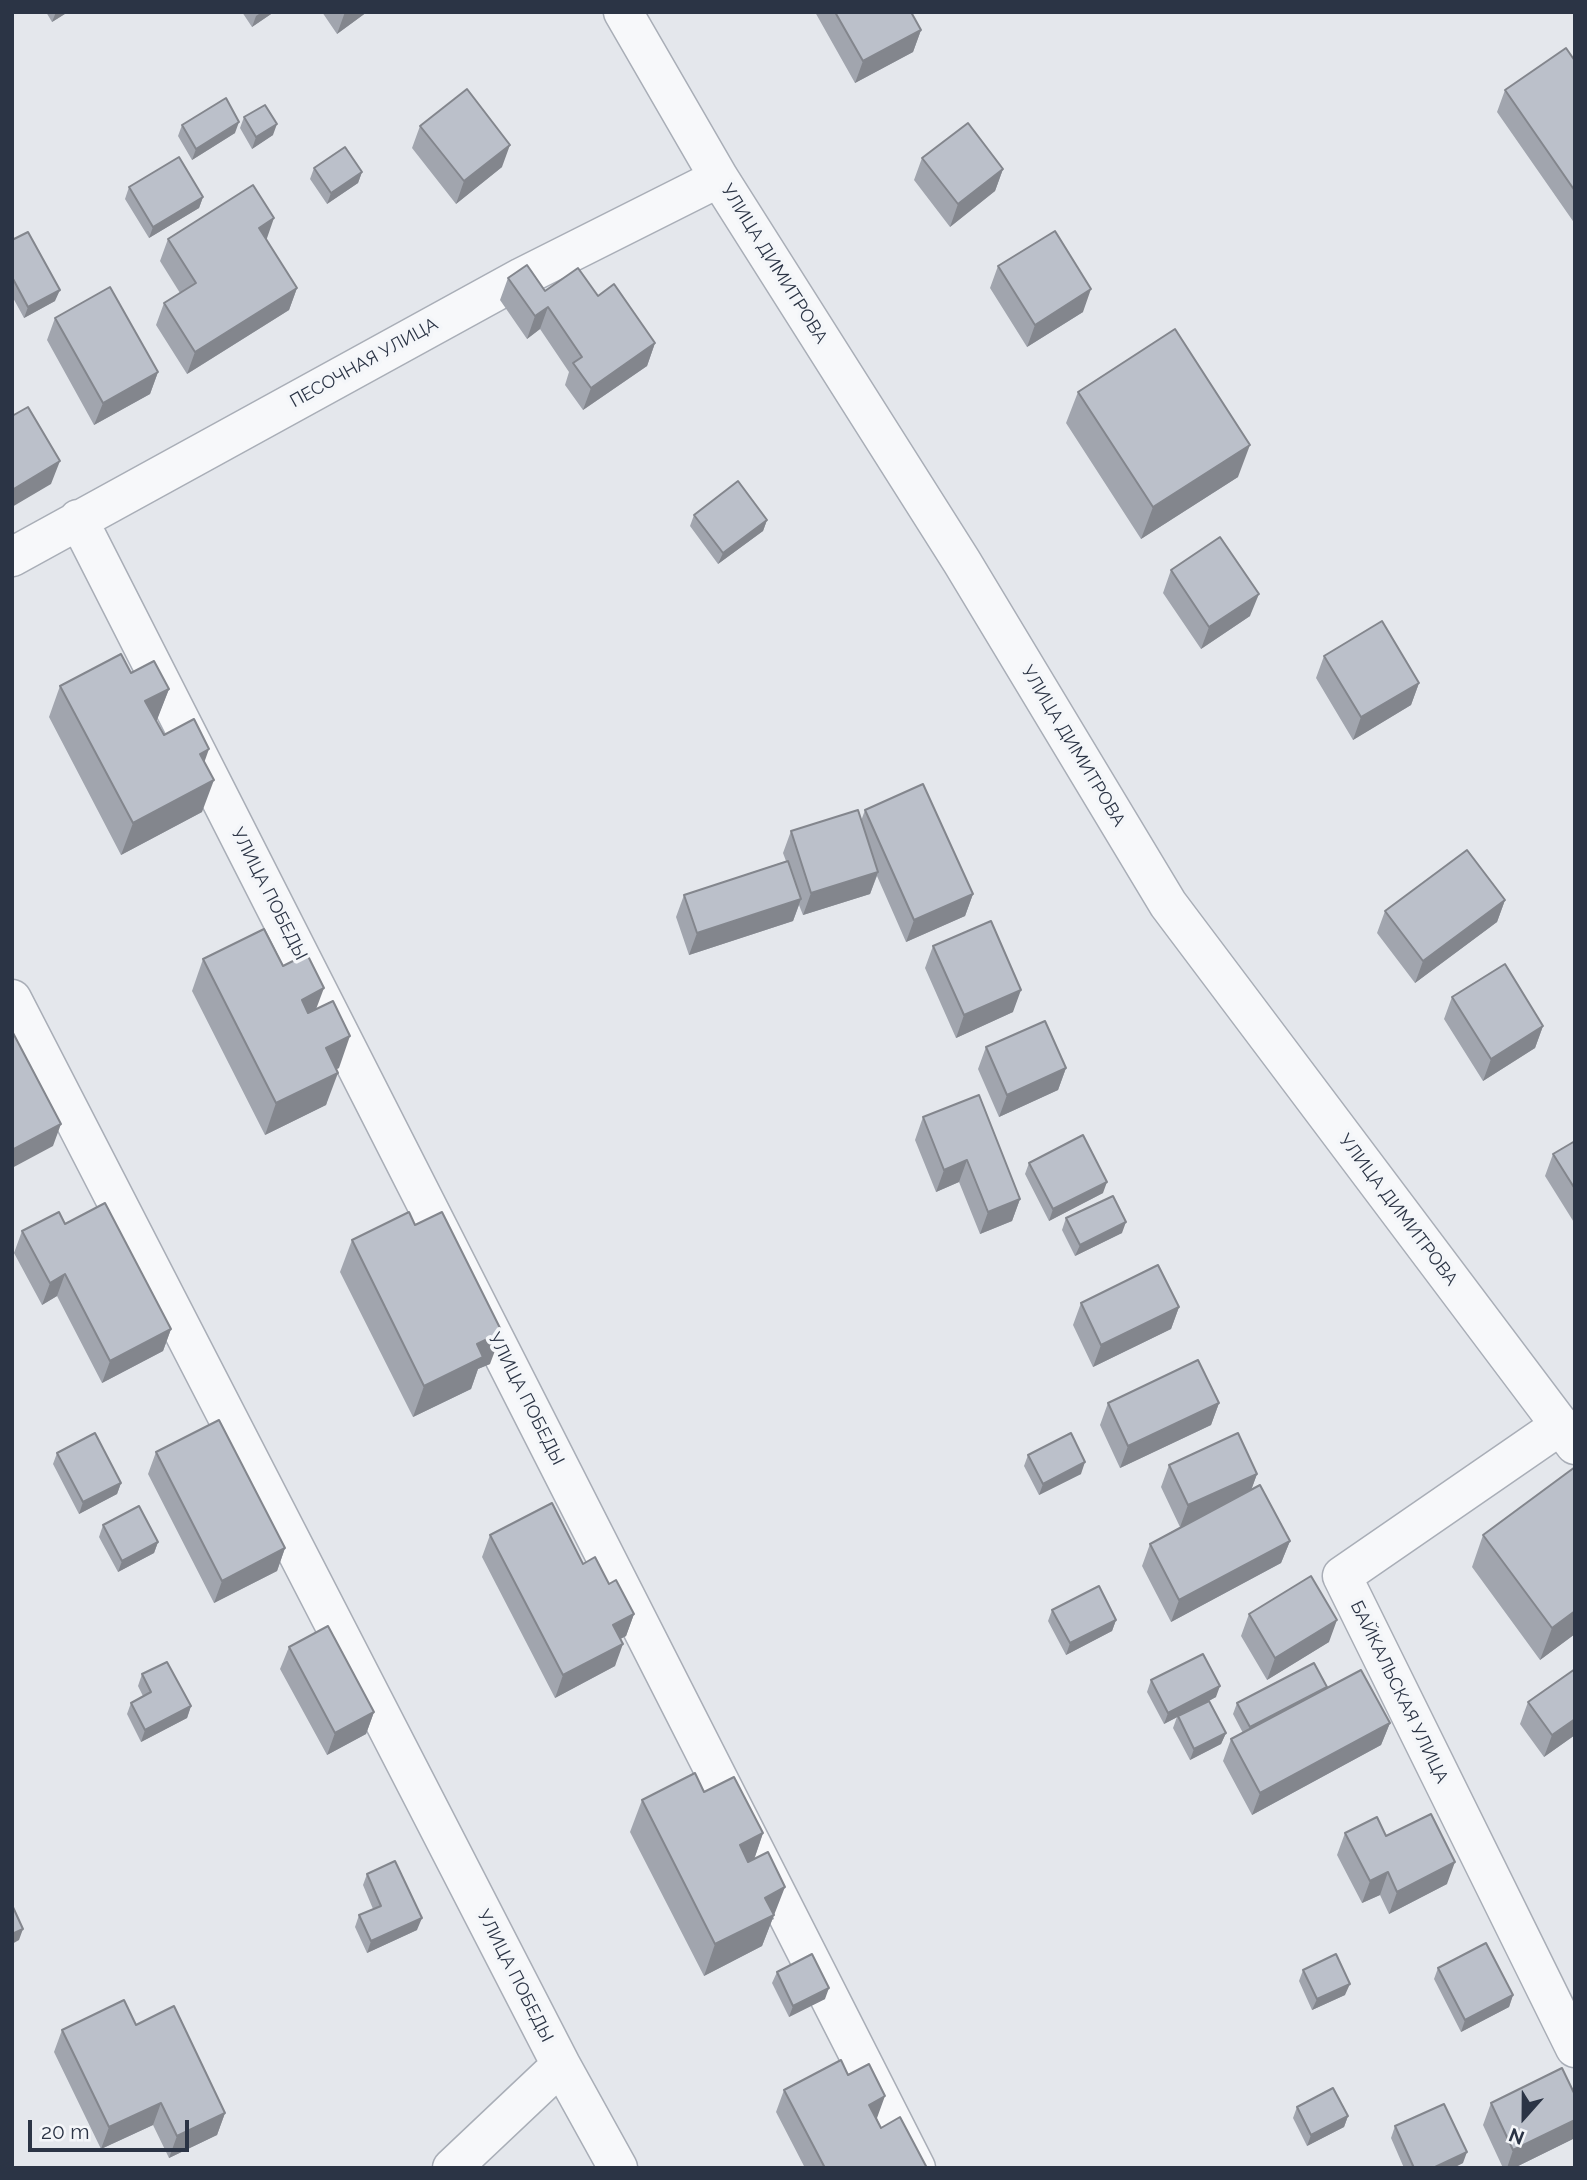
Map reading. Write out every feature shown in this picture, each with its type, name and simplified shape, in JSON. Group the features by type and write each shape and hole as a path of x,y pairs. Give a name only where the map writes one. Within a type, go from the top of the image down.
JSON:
{"street":[{"name":"УЛИЦА ДИМИТРОВА","path":"623,12 719,178 962,562 1168,904 1568,1435"},
{"name":"ПЕСОЧНАЯ УЛИЦА","path":"12,557 522,277 719,178"},
{"name":"УЛИЦА ПОБЕДЫ","path":"78,519 916,2168"},
{"name":"УЛИЦА ПОБЕДЫ","path":"12,999 561,2065 618,2168"},
{"name":"БАЙКАЛЬСКАЯ УЛИЦА","path":"1568,1435 1342,1576 1575,2048"},
{"path":"452,2168 561,2065"}],"building":[{"path":"835,12 911,12 921,30 863,61"},
{"path":"1566,48 1575,61 1575,191 1505,90"},
{"path":"467,89 510,145 464,181 420,126"},
{"path":"226,98 239,122 196,149 182,125"},
{"path":"265,105 277,124 256,137 244,117"},
{"path":"968,123 1003,169 958,204 922,158"},
{"path":"345,147 362,172 331,193 314,168"},
{"path":"179,157 203,197 153,227 129,187"},
{"path":"253,185 274,218 259,228 297,288 195,352 164,303 196,283 168,239"},
{"path":"1055,231 1091,289 1035,325 998,266"},
{"path":"28,232 60,290 28,307 12,277 12,240"},
{"path":"527,265 545,291 578,268 598,296 614,284 655,343 591,388 573,363 582,357 548,307 535,316 508,278"},
{"path":"110,287 158,372 103,403 55,318"},
{"path":"1175,329 1250,445 1153,507 1078,392"},
{"path":"28,407 60,461 12,490 12,416"},
{"path":"738,481 767,520 723,553 694,515"},
{"path":"1220,537 1259,594 1209,627 1171,570"},
{"path":"1382,621 1419,683 1361,717 1324,656"},
{"path":"121,654 131,673 154,661 169,689 145,701 164,735 194,719 209,749 200,754 214,780 133,823 60,686"},
{"path":"923,784 973,894 914,920 865,810"},
{"path":"858,810 878,872 811,893 791,831"},
{"path":"1467,850 1505,900 1423,961 1385,911"},
{"path":"788,861 801,899 697,933 684,895"},
{"path":"991,921 1021,990 964,1015 933,946"},
{"path":"264,929 283,966 307,954 324,988 302,1000 308,1013 333,1001 350,1036 326,1048 338,1073 276,1103 203,959"},
{"path":"1505,964 1543,1026 1491,1059 1452,997"},
{"path":"1045,1021 1066,1068 1007,1095 986,1047"},
{"path":"12,1031 61,1124 12,1150"},
{"path":"979,1095 1020,1199 988,1212 967,1160 944,1170 923,1117"},
{"path":"1083,1135 1107,1182 1053,1209 1029,1163"},
{"path":"1575,1141 1575,1189 1553,1154"},
{"path":"1113,1196 1126,1222 1080,1245 1066,1218"},
{"path":"105,1203 171,1329 110,1361 65,1274 50,1283 22,1231 59,1212 65,1224"},
{"path":"409,1212 415,1225 442,1212 502,1332 477,1344 483,1357 424,1386 352,1240"},
{"path":"1158,1265 1179,1307 1101,1345 1081,1303"},
{"path":"1198,1360 1219,1403 1128,1446 1108,1403"},
{"path":"219,1420 285,1548 222,1581 156,1452"},
{"path":"95,1433 121,1483 83,1502 57,1453"},
{"path":"1071,1433 1085,1462 1043,1484 1028,1455"},
{"path":"1238,1433 1257,1474 1188,1505 1169,1465"},
{"path":"1575,1467 1575,1611 1552,1628 1483,1535"},
{"path":"1260,1485 1290,1541 1179,1600 1150,1544"},
{"path":"552,1503 583,1564 595,1557 609,1584 616,1580 634,1614 613,1625 623,1644 563,1675 490,1535"},
{"path":"139,1506 158,1542 122,1561 103,1525"},
{"path":"1311,1576 1337,1620 1275,1658 1249,1614"},
{"path":"1099,1586 1116,1620 1070,1643 1052,1610"},
{"path":"328,1626 374,1712 335,1733 289,1647"},
{"path":"1203,1654 1220,1686 1168,1713 1151,1680"},
{"path":"167,1662 191,1706 145,1730 131,1703 151,1692 142,1674"},
{"path":"1314,1663 1327,1687 1250,1727 1237,1703"},
{"path":"1575,1669 1575,1719 1552,1735 1528,1702"},
{"path":"1361,1670 1390,1723 1260,1793 1231,1739"},
{"path":"1209,1701 1226,1733 1194,1749 1178,1716"},
{"path":"695,1773 704,1792 734,1777 763,1833 740,1845 748,1862 768,1852 785,1887 765,1898 774,1915 715,1944 642,1800"},
{"path":"1431,1814 1455,1862 1397,1892 1388,1872 1370,1881 1345,1833 1377,1817 1386,1836"},
{"path":"395,1861 422,1918 371,1941 359,1915 381,1906 367,1874"},
{"path":"12,1905 23,1929 12,1934"},
{"path":"1486,1943 1513,1995 1465,2020 1438,1968"},
{"path":"812,1954 829,1988 793,2006 777,1972"},
{"path":"1336,1954 1350,1984 1317,1999 1303,1970"},
{"path":"124,2000 136,2025 174,2006 225,2113 177,2136 161,2103 109,2127 62,2030"},
{"path":"841,2060 848,2075 869,2064 885,2096 869,2105 881,2128 900,2117 927,2168 825,2168 784,2090"},
{"path":"1562,2068 1575,2095 1575,2120 1513,2150 1491,2103"},
{"path":"1333,2088 1348,2116 1311,2135 1297,2107"},
{"path":"1444,2104 1467,2152 1433,2168 1414,2168 1395,2126"}]}
